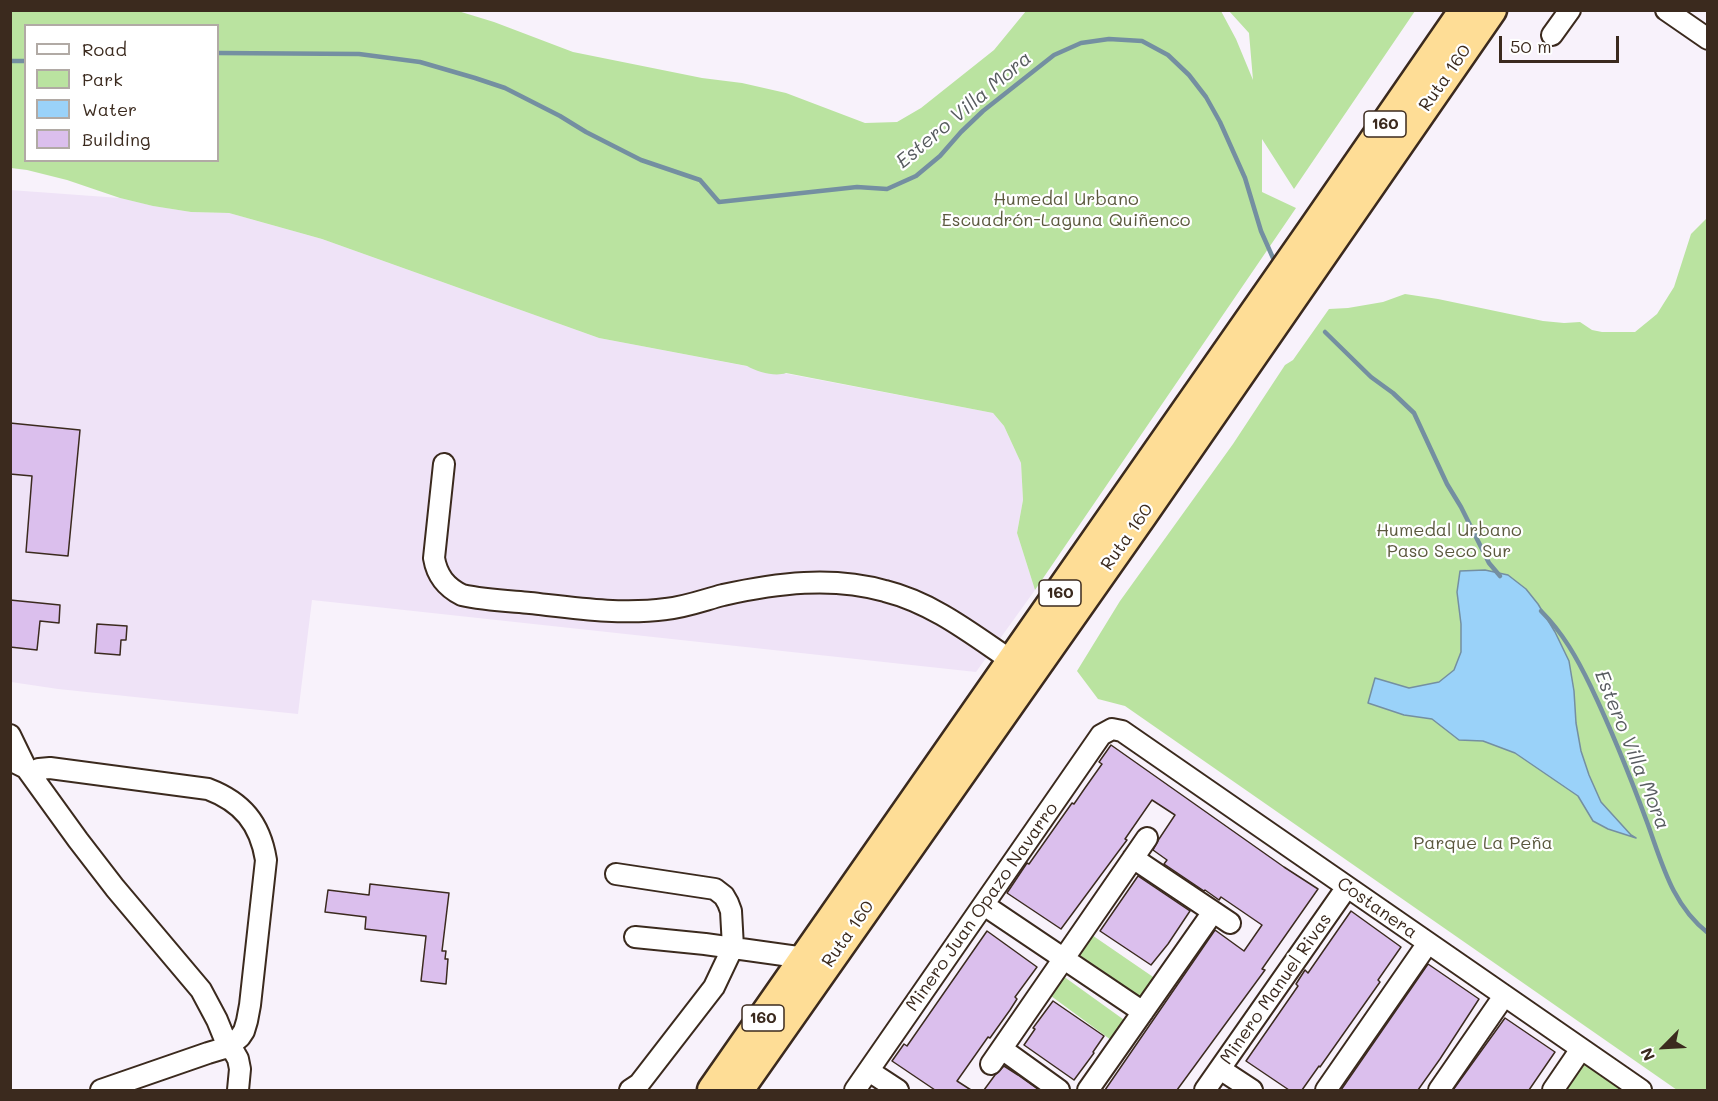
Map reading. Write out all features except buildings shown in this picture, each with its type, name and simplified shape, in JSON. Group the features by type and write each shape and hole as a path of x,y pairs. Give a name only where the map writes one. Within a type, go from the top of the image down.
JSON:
{"highway":[{"name":"Ruta 160","path":"739,1090 1142,516 1492,10"},
{"path":"1435,92 1505,10"},
{"name":"Ruta 160","path":"712,1090 1461,14"}],"street":[{"path":"1552,35 1570,10"},
{"path":"1666,10 1707,39"},
{"path":"444,464 434,558 443,581 462,595 622,612 688,605 775,585 820,582 864,586 906,597 925,605 1012,662"},
{"name":"Costanera","path":"1112,729 1122,731 1641,1090"},
{"name":"Minero Juan Opazo Navarro","path":"855,1090 1101,735 1112,729"},
{"path":"10,735 22,767 115,888 201,990 228,1047 238,1059 240,1069 238,1090"},
{"path":"22,767 50,768 208,789 240,806 252,820 261,836 266,860 248,1021 240,1037 228,1047 208,1053 148,1082 101,1090"},
{"path":"1059,1090 997,1056 1147,838"},
{"path":"1133,858 1230,923"},
{"path":"616,874 715,889 724,896 728,903 733,947 714,987 639,1084 630,1090"},
{"name":"Minero Manuel Rivas","path":"1205,1090 1347,887"},
{"path":"984,905 1143,1012"},
{"path":"1088,1090 1213,912"},
{"path":"635,937 733,947 805,958"},
{"path":"1326,1090 1428,943"},
{"path":"1439,1090 1504,996"},
{"path":"1553,1090 1581,1049"},
{"path":"1220,1069 1251,1090"},
{"path":"869,1071 897,1090"}],"shaded area":[{"path":"10,190 120,198 191,212 229,213 322,239 599,338 993,413 1004,426 1021,463 1023,500 1017,533 1035,590 976,672 312,600 298,714 11,682"}],"green space":[{"name":"Humedal Urbano Escuadrón-Laguna Quiñenco","path":"10,11 458,11 573,52 786,93 865,123 897,122 921,108 994,50 1026,11 1221,11 1236,39 1253,80 1249,33 1229,11 1415,11 1294,189 1262,139 1262,192 1296,208 1035,590 1017,533 1023,500 1021,463 1004,426 993,413 786,373 766,373 747,366 599,338 322,239 229,213 191,212 153,206 27,170 11,168"},
{"name":"Humedal Urbano Paso Seco Sur","path":"1707,218 1707,1090 1677,1090 1125,706 1098,699 1077,671 1120,601 1233,444 1285,365 1293,360 1329,309 1383,302 1405,294 1543,321 1580,322 1592,330 1602,332 1635,332 1657,314 1674,287 1691,234"},
{"path":"1089,933 1159,981 1144,999 1078,954"},
{"path":"1063,976 1127,1022 1115,1043 1047,993"},
{"path":"1582,1060 1631,1090 1562,1090"}],"water":[{"path":"1485,570 1508,575 1526,589 1555,632 1569,661 1576,723 1581,751 1589,775 1601,802 1636,838 1608,829 1593,821 1578,796 1515,753 1483,741 1459,740 1432,719 1404,715 1368,703 1375,678 1409,688 1439,682 1454,670 1461,652 1461,624 1457,592 1460,571"}],"waterway":[{"name":"Estero Villa Mora","path":"219,53 359,54 420,62 475,78 505,88 641,160 700,180 719,202 857,187 887,189 916,176 940,156 983,111 1054,55 1081,43 1109,39 1142,41 1168,55 1189,75 1206,97 1245,178 1261,231 1273,258"},
{"name":"Estero Villa Mora","path":"10,61 24,61"},
{"name":"Estero Villa Mora","path":"1325,332 1371,377 1393,393 1414,413 1447,484 1489,563 1500,576"},
{"name":"Estero Villa Mora","path":"1541,611 1569,646 1591,687 1621,754 1663,868 1677,896 1685,910 1708,933"}],"park label":[{"name":"Parque La Peña","path":"1483,843"}]}
